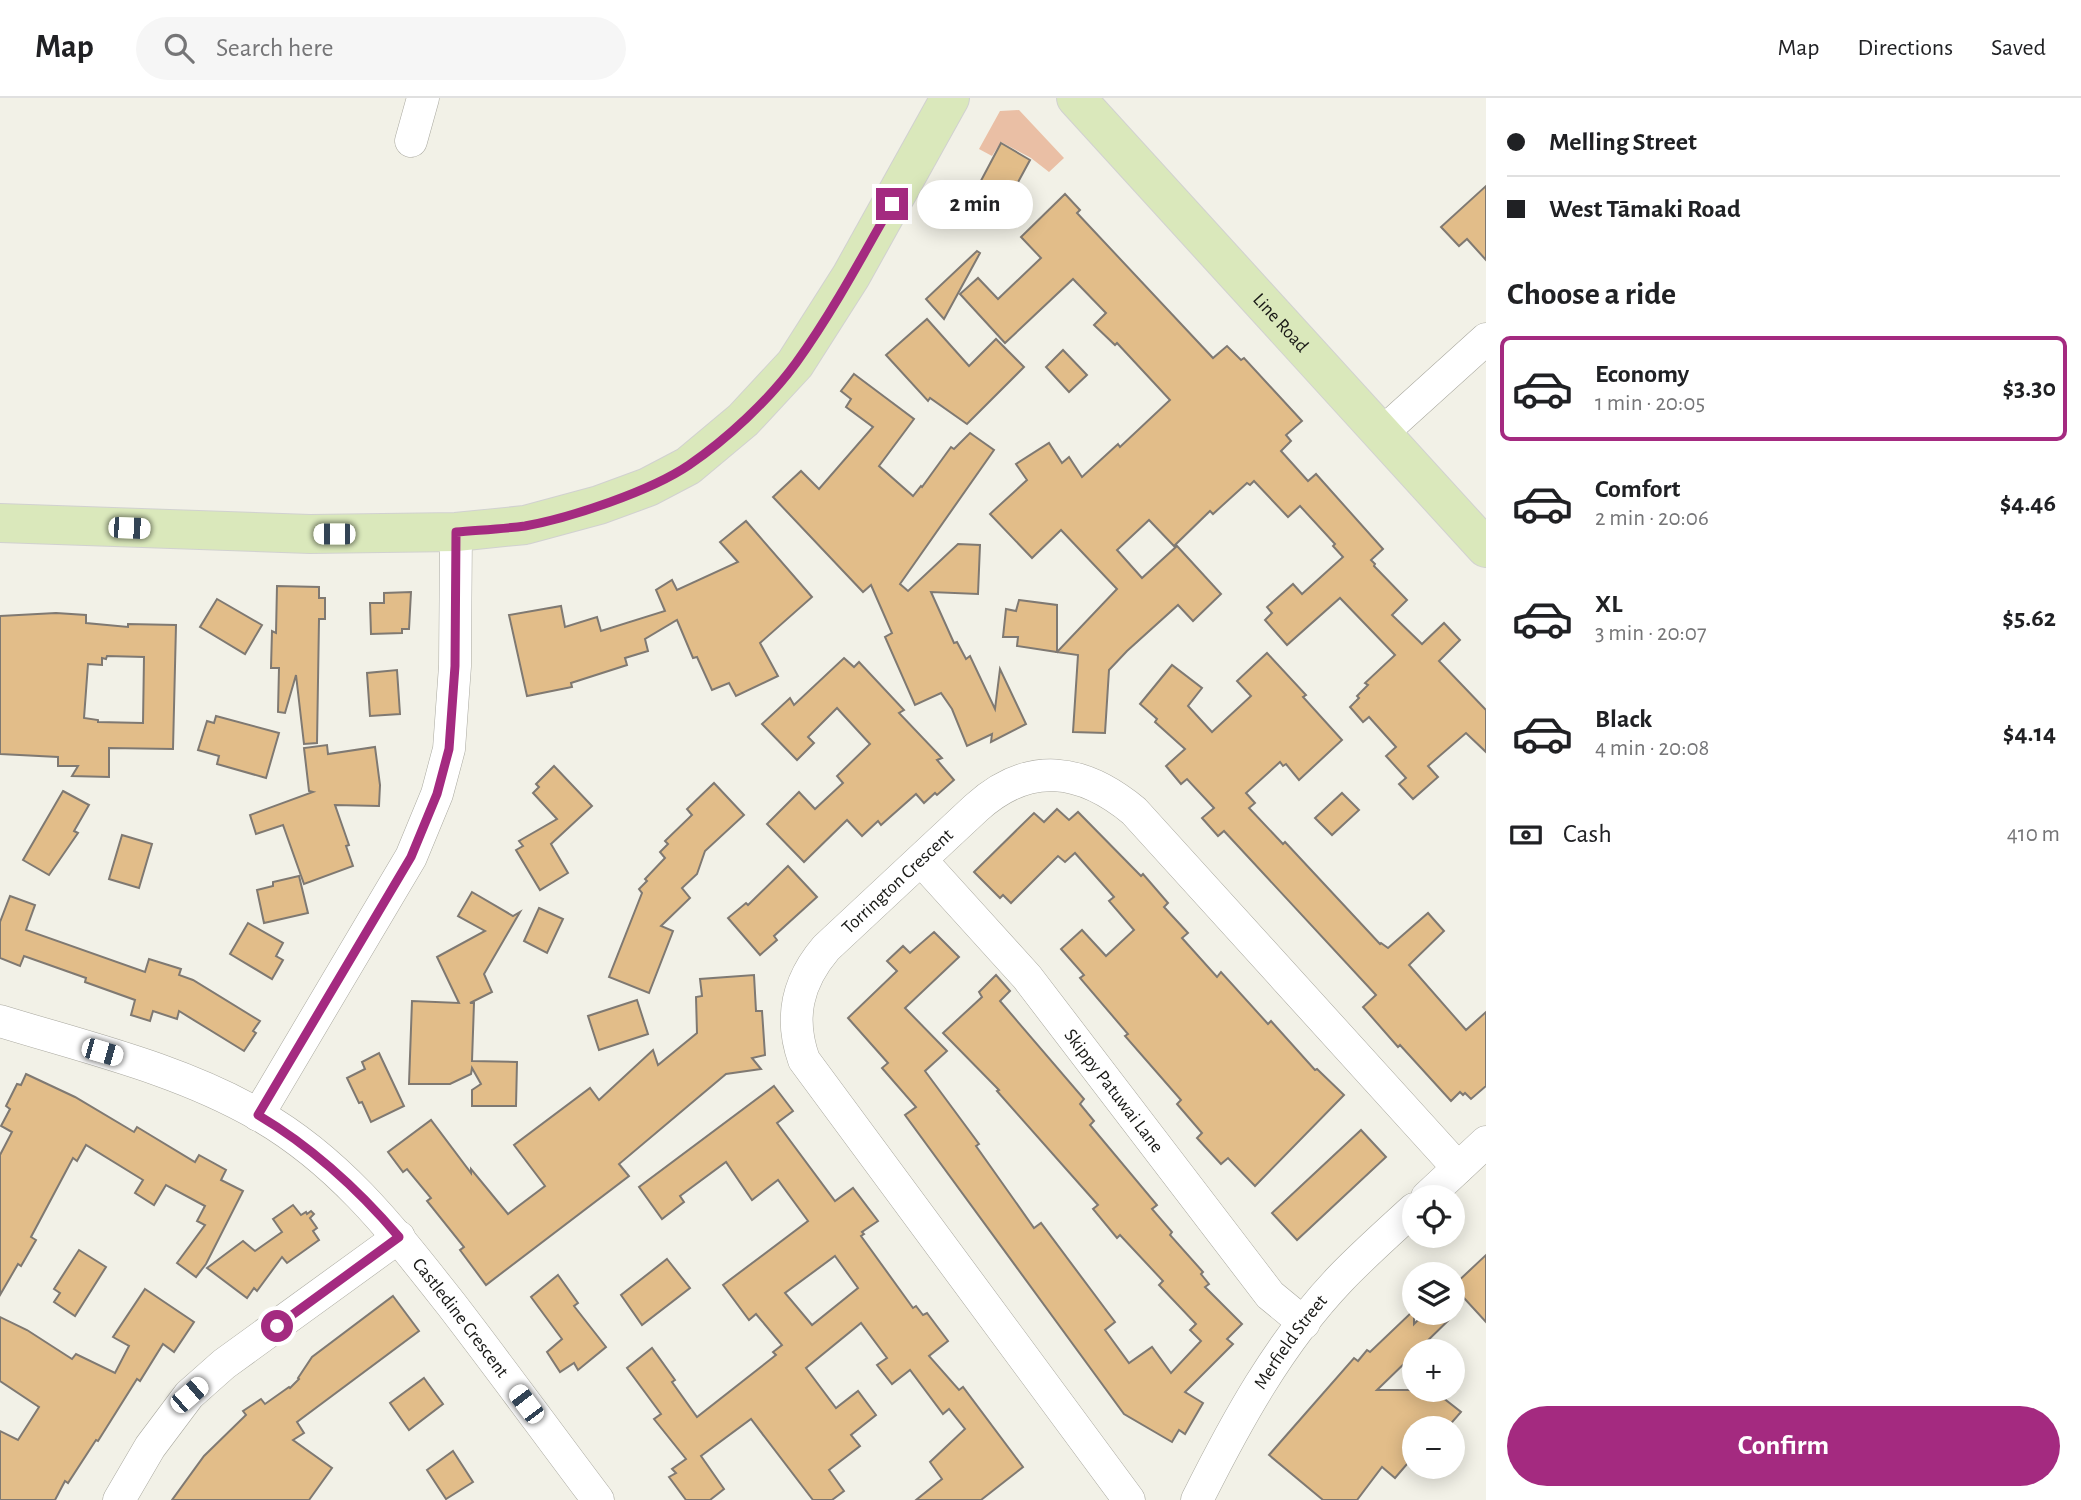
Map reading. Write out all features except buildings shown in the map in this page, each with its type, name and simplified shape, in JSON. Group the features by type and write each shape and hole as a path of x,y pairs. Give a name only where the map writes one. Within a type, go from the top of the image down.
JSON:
{"main road":[{"path":"0,523 310,534 456,532 525,526 599,505 648,487 688,466 743,420 795,364 830,311 950,98"},
{"name":"Line Road","path":"1076,98 1486,548"}],"street":[{"path":"411,141 423,98"},
{"path":"1381,434 1486,339"},
{"path":"258,1115 411,857 437,794 449,749 455,666 456,532"},
{"name":"Torrington Crescent","path":"1129,1500 813,1074 798,1044 795,1013 798,996 813,963 826,948 999,790 1019,782 1060,774 1094,784 1114,794 1134,811 1458,1168"},
{"name":"Skippy Patuwai Lane","path":"921,860 1027,977 1270,1295 1304,1323"},
{"name":"Castledine Crescent","path":"0,1021 175,1076 258,1115 307,1147 369,1202 399,1237 598,1500"},
{"path":"1440,1185 1486,1142"},
{"name":"Merfield Street","path":"1197,1500 1252,1398 1304,1323 1339,1280 1402,1220"},
{"path":"119,1500 150,1447 189,1395 223,1364 399,1237"}],"shaded area":[{"path":"1019,110 1064,158 1049,172 1031,158 1001,142 992,156 979,149 1000,111"}],"route":[{"path":"277,1326 399,1237 369,1202 307,1147 258,1115 411,857 437,794 449,749 455,666 456,532 525,526 599,505 648,487 688,466 743,420 795,364 840,294 892,204"}]}
